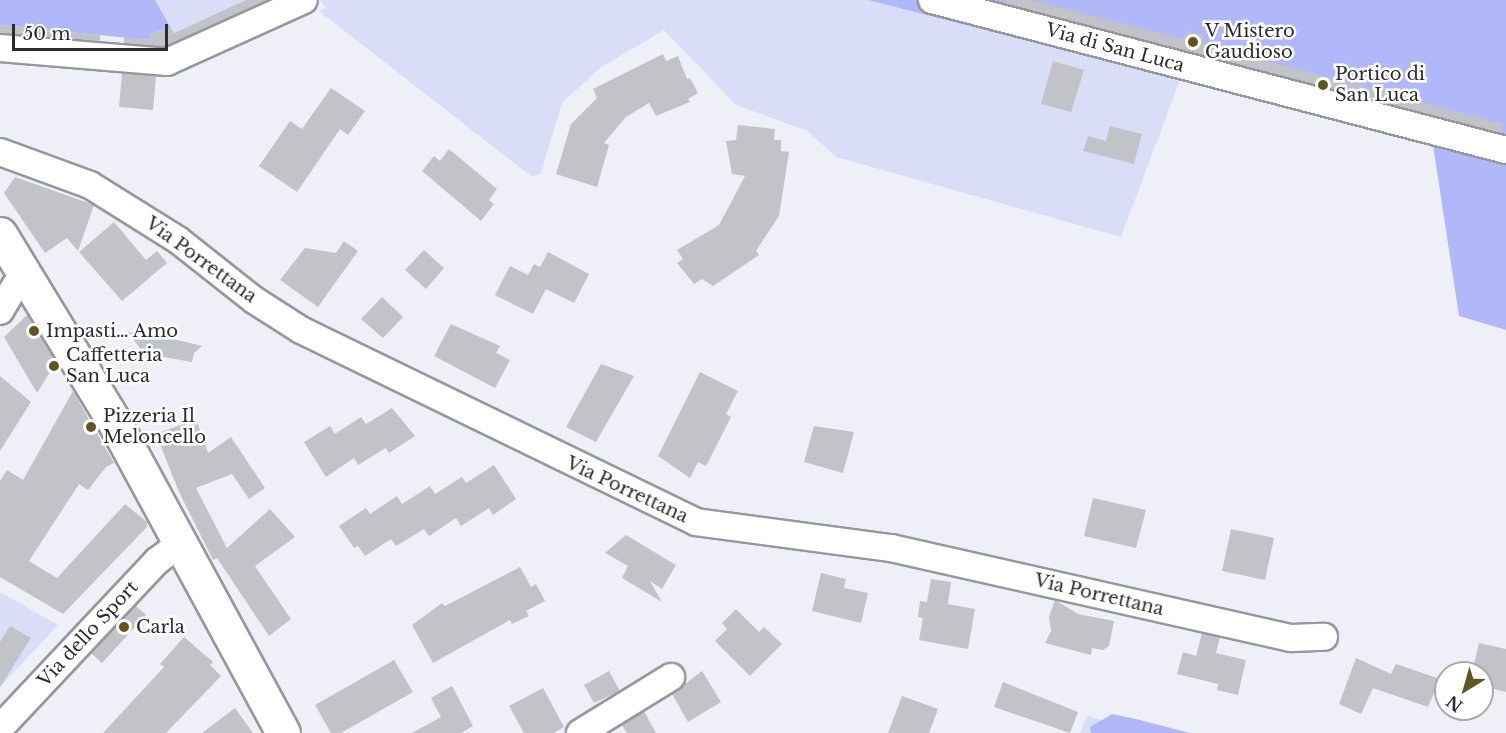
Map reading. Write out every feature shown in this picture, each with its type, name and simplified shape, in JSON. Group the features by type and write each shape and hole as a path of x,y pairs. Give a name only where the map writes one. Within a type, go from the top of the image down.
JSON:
{"main road":[{"path":"0,234 30,279 181,543 282,733"}],"street":[{"path":"0,48 167,62 304,0"},
{"name":"Via di San Luca","path":"932,0 1506,150"},
{"name":"Via Porrettana","path":"0,152 90,185 178,240 254,300 301,330 696,522 891,548 1291,638 1324,637"},
{"path":"0,311 15,286 30,279"},
{"name":"Via dello Sport","path":"0,728 157,561 181,543"},
{"path":"580,733 670,677"}],"shaded area":[{"path":"0,0 155,0 171,28 152,33 149,40 0,25"},
{"path":"155,0 246,0 174,33"},
{"path":"320,0 868,0 1180,80 1121,237 836,157 808,131 736,105 664,30 600,68 562,103 541,173 532,177 319,11 326,8"},
{"path":"868,0 1506,0 1506,330 1459,316 1433,145"},
{"path":"0,592 58,625 0,687"},
{"path":"1112,714 1190,733 1091,733 1090,727"},
{"path":"1087,716 1153,733 1080,733"}],"building":[{"path":"246,0 268,0 164,47 124,43 124,37 149,40 152,33 171,28 174,33"},
{"name":"Portico di San Luca","path":"1005,0 1031,0 1184,39 1186,31 1204,35 1203,44 1503,124 1501,133 1004,3"},
{"path":"0,25 100,35 100,41 0,33"},
{"path":"663,54 666,61 678,56 687,79 690,78 698,93 688,99 690,102 656,116 649,103 626,117 604,143 609,145 597,187 556,174 571,124 597,98 593,89"},
{"path":"1053,61 1084,70 1071,112 1041,104"},
{"path":"122,73 156,76 153,110 119,107"},
{"path":"331,88 365,111 348,135 340,129 297,192 259,166 290,121 302,129"},
{"path":"738,125 775,129 774,140 781,140 781,151 789,152 779,216 756,251 759,255 713,286 702,279 694,284 677,263 683,259 677,250 719,225 745,176 732,174 726,141 736,140"},
{"path":"1110,126 1142,134 1134,164 1083,151 1088,136 1106,141"},
{"path":"449,149 497,189 489,200 494,204 481,221 422,171 434,156 440,161"},
{"path":"15,177 94,205 78,251 67,238 45,253 4,193"},
{"path":"114,222 146,260 157,251 167,263 122,301 79,252"},
{"path":"344,241 358,251 318,307 280,280 305,248 336,253"},
{"path":"424,250 444,268 426,289 405,270"},
{"path":"548,252 589,274 574,303 546,289 533,314 495,295 510,266 528,275 534,264 540,267"},
{"path":"382,297 403,317 383,338 361,319"},
{"path":"27,315 56,362 37,393 4,337"},
{"path":"451,324 500,346 496,353 510,360 495,388 434,356"},
{"path":"128,332 153,338 149,333 202,346 194,353 192,362 153,355 147,358"},
{"path":"601,364 634,376 596,442 566,427"},
{"path":"700,372 738,391 726,414 731,417 706,466 698,462 690,478 658,456"},
{"path":"0,376 31,402 0,451"},
{"path":"73,391 114,463 106,467 88,490 79,484 29,561 57,578 125,504 147,522 147,527 63,614 0,577 0,481 7,470 23,480"},
{"path":"392,408 415,436 389,453 386,448 358,465 354,458 326,477 304,442 330,426 335,434 361,417 366,424"},
{"path":"196,419 208,453 231,437 265,488 249,499 232,474 196,488 227,548 270,509 295,537 255,566 291,619 269,636 217,558 213,560 179,492 156,434"},
{"path":"814,426 854,432 843,473 804,462"},
{"path":"494,465 516,499 493,515 489,508 461,526 456,518 429,536 424,529 396,546 391,539 365,556 358,546 354,548 339,526 366,508 370,514 397,496 402,504 430,486 435,494 462,477 466,483"},
{"path":"1093,498 1146,510 1136,548 1084,536"},
{"path":"1231,529 1274,538 1265,580 1222,571"},
{"path":"626,535 676,565 662,589 650,581 662,602 622,578 628,566 605,553"},
{"path":"520,567 531,587 536,584 545,601 526,611 529,616 512,624 510,620 433,663 412,625 442,603 445,606"},
{"path":"821,573 846,579 844,588 868,593 861,623 812,611"},
{"path":"931,579 951,582 948,604 975,609 968,649 919,640 923,618 918,617 920,601 927,602"},
{"path":"1055,600 1078,614 1114,621 1109,646 1103,650 1092,648 1091,655 1045,643 1051,631 1049,617"},
{"name":"Carla","path":"136,606 146,615 102,663 91,653"},
{"path":"736,609 759,632 764,627 782,644 750,676 715,641 727,629 722,623"},
{"path":"10,626 31,638 0,687 0,642"},
{"path":"1202,633 1220,637 1216,653 1246,660 1238,695 1217,690 1218,684 1177,674 1183,652 1196,656"},
{"path":"184,637 213,662 210,665 221,676 166,733 103,733 164,667 160,664"},
{"path":"1479,643 1506,649 1506,692 1494,689 1494,661 1475,661"},
{"path":"1356,658 1391,674 1396,664 1434,677 1434,693 1428,707 1373,688 1361,714 1339,704"},
{"path":"394,660 413,692 341,733 331,733 315,705"},
{"path":"609,671 620,691 594,703 584,685"},
{"path":"702,671 721,702 688,722 672,694"},
{"path":"1003,682 1078,712 1070,733 994,707"},
{"path":"452,686 473,726 461,733 412,733 441,717 431,698"},
{"path":"543,688 564,727 554,733 524,733 509,706"},
{"path":"902,696 938,709 929,733 888,733"},
{"path":"235,708 253,733 202,733"},
{"path":"644,711 656,733 627,733 622,725"}],"place":[{"name":"V Mistero Gaudioso","path":"1193,42"},
{"name":"Portico di San Luca","path":"1323,85"},
{"name":"Impasti… Amo","path":"34,331"},
{"name":"Caffetteria San Luca","path":"54,366"},
{"name":"Pizzeria Il Meloncello","path":"91,427"},
{"name":"Carla","path":"124,627"}]}
